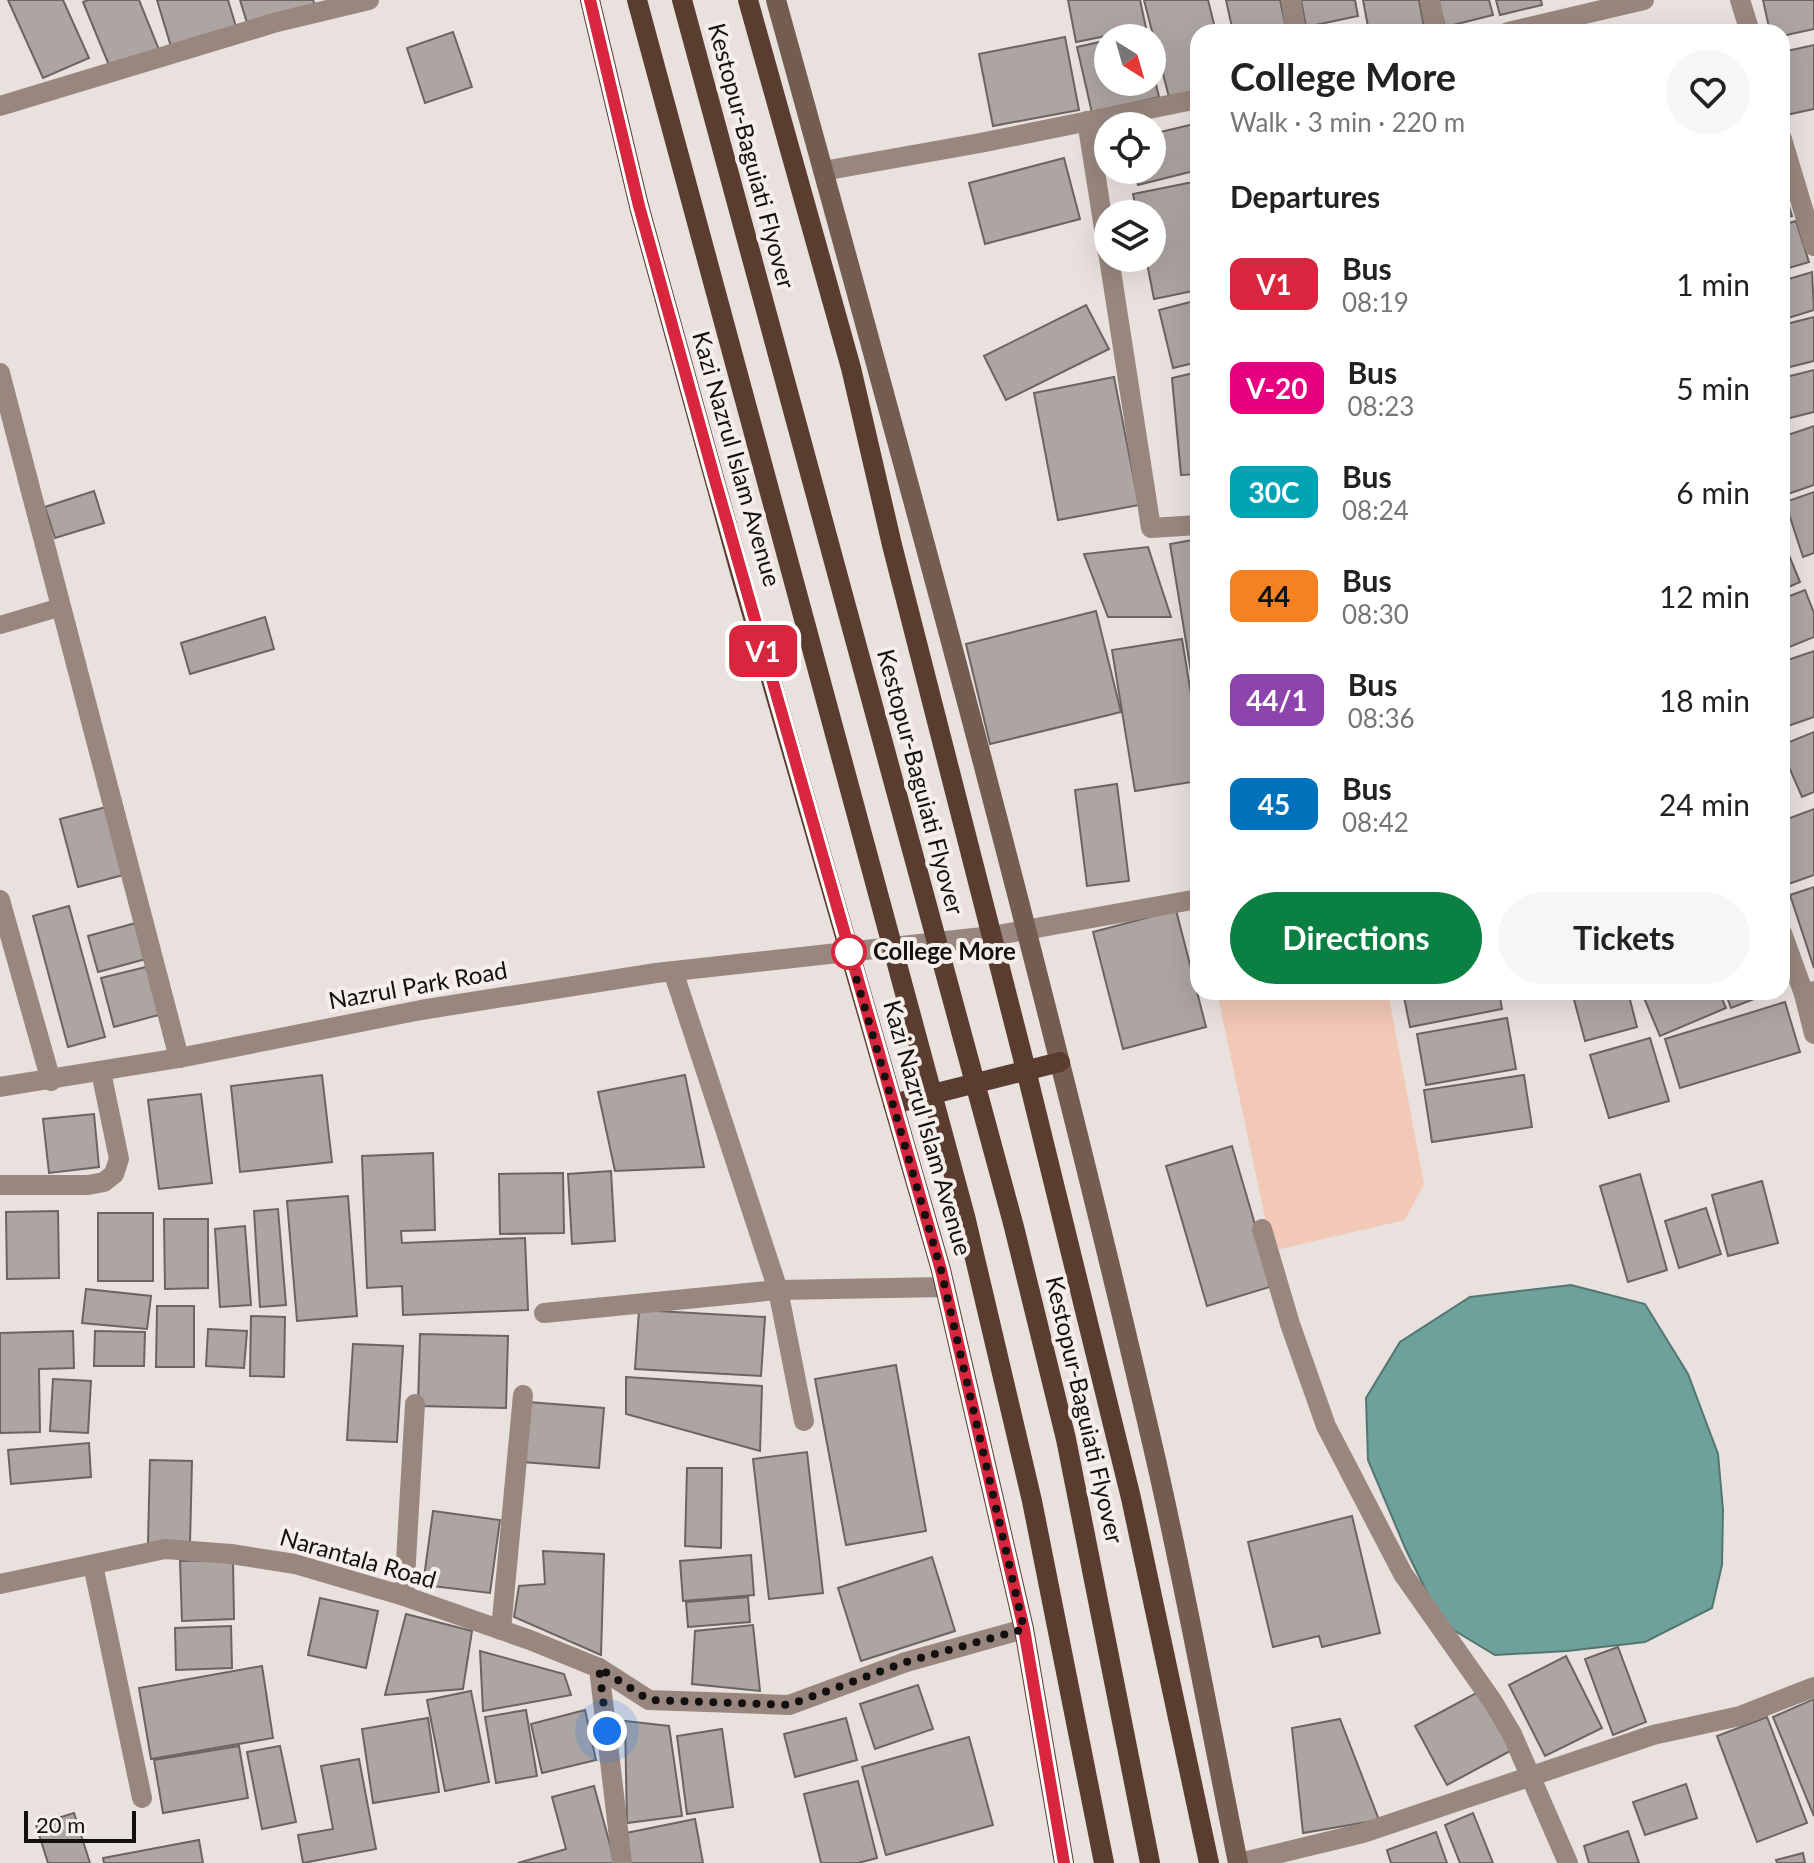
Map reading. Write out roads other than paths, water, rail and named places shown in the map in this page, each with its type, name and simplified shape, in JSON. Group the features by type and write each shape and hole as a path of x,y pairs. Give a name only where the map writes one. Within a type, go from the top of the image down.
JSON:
{"main road":[{"name":"Kazi Nazrul Islam Avenue","path":"590,0 639,206 945,1287 1024,1629 1064,1863"},
{"path":"637,0 965,1216 1032,1501 1104,1863"},
{"name":"Kestopur-Baguiati Flyover","path":"682,0 1014,1227 1070,1455 1150,1863"},
{"path":"748,0 851,368 892,545 1026,1070 1131,1498 1209,1863"},
{"path":"893,1104 1060,1062"}],"street":[{"path":"0,106 277,22 369,0"},
{"path":"776,0 912,488 1028,929 1154,1452 1238,1863 1363,1833 1653,1735 1740,1716 1814,1687"},
{"path":"1291,0 1295,24"},
{"path":"1430,0 1434,24"},
{"path":"1535,24 1644,0"},
{"path":"1740,0 1748,24"},
{"path":"823,171 1190,101"},
{"path":"1087,121 1099,200"},
{"path":"1790,166 1814,246"},
{"path":"1111,272 1151,528 1190,526"},
{"path":"0,373 179,1058"},
{"path":"0,900 51,1081"},
{"name":"Nazrul Park Road","path":"0,1087 179,1058 421,1010 673,971 992,936 1190,900"},
{"path":"1790,951 1809,993 1814,1034"},
{"path":"673,971 778,1290 804,1421"},
{"path":"0,1185 88,1185 104,1182 114,1174 119,1159 101,1072"},
{"path":"1262,1229 1290,1324 1326,1426 1403,1574 1493,1702 1530,1775 1568,1863"},
{"path":"544,1313 778,1290 945,1287"},
{"path":"501,1630 523,1395"},
{"path":"404,1596 415,1404"},
{"name":"Narantala Road","path":"0,1584 165,1549 231,1554 295,1564 404,1596 501,1630 599,1668 649,1700 789,1705 906,1662 1024,1629"},
{"path":"93,1565 142,1798"},
{"path":"599,1668 622,1863"}],"lane":[{"path":"0,625 61,607"}],"water":[{"path":"1571,1285 1645,1304 1688,1374 1718,1454 1723,1510 1722,1565 1712,1608 1645,1642 1495,1655 1442,1623 1406,1550 1368,1460 1366,1398 1400,1342 1470,1297"}],"place":[{"name":"College More","path":"849,952"}]}
